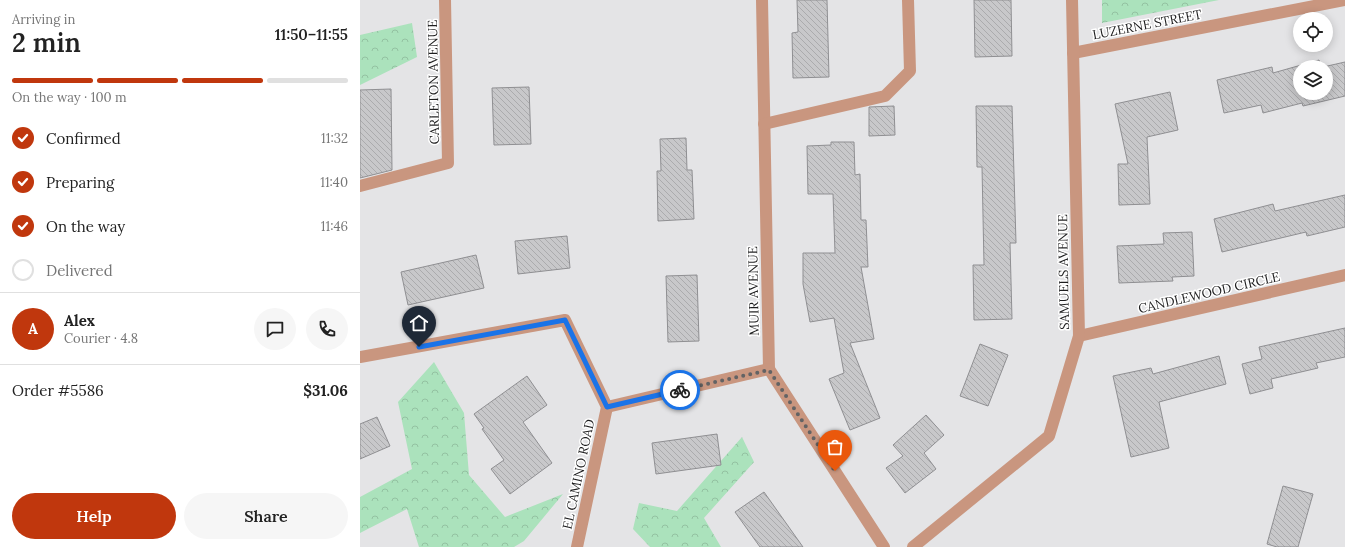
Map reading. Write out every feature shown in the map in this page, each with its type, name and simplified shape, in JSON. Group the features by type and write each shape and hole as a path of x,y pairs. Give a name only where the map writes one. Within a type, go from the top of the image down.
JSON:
{"street":[{"name":"CARLETON AVENUE","path":"360,186 448,163 445,0"},
{"name":"MUIR AVENUE","path":"762,0 769,370"},
{"path":"764,124 884,96 910,71 908,0"},
{"name":"SAMUELS AVENUE","path":"913,547 1049,436 1079,336 1072,0"},
{"name":"LUZERNE STREET","path":"1073,53 1345,0"},
{"name":"CANDLEWOOD CIRCLE","path":"1079,336 1345,275"},
{"name":"EL CAMINO ROAD","path":"360,357 565,320 607,407 577,547"},
{"path":"769,370 884,547"},
{"name":"EL CAMINO ROAD","path":"607,407 769,370"}],"green space":[{"path":"1102,0 1219,0 1102,23"},
{"path":"412,23 417,57 360,85 360,35"},
{"path":"434,362 464,413 469,475 505,517 563,494 524,541 514,547 419,547 407,509 360,533 360,497 412,469 398,402"},
{"path":"742,437 754,462 704,518 721,547 650,547 633,529 639,503 677,511"}],"building":[{"path":"797,0 827,0 829,77 793,78 792,33 798,32"},
{"path":"974,0 1011,0 1012,56 975,57"},
{"path":"1345,62 1345,96 1333,99 1333,65"},
{"path":"1272,67 1273,73 1293,67 1293,100 1328,100 1303,106 1302,103 1263,113 1261,105 1224,113 1217,80"},
{"path":"529,87 531,144 494,145 492,88"},
{"path":"391,89 392,170 360,178 360,90"},
{"path":"1170,92 1178,130 1147,137 1150,204 1119,205 1118,164 1128,164 1115,104"},
{"path":"894,106 895,135 869,136 869,107"},
{"path":"976,106 1012,106 1016,243 1010,243 1012,319 974,320 973,265 984,265 982,167 977,167"},
{"path":"686,138 687,170 692,170 694,219 658,221 657,171 661,171 660,139"},
{"path":"831,142 854,142 855,175 860,174 861,220 866,220 868,267 861,267 874,339 850,343 880,418 850,430 829,379 844,373 834,318 810,322 803,284 803,253 835,253 833,194 808,194 807,146 831,145"},
{"path":"1345,195 1345,227 1307,236 1306,232 1222,252 1214,219 1273,204 1275,211"},
{"path":"1192,232 1194,276 1172,277 1173,281 1119,283 1117,246 1164,244 1163,233"},
{"path":"567,236 570,268 518,274 515,241"},
{"path":"476,255 484,288 408,305 401,272"},
{"path":"697,275 699,341 668,342 666,276"},
{"path":"1345,328 1345,357 1316,363 1318,368 1271,379 1273,388 1250,394 1242,364 1262,359 1259,347"},
{"path":"980,344 1008,355 988,406 960,396"},
{"path":"1219,356 1226,384 1159,402 1169,448 1131,457 1113,376 1151,368 1153,374"},
{"path":"527,376 547,405 523,422 552,463 510,494 491,469 504,460 482,429 484,428 474,414"},
{"path":"926,415 944,435 924,453 936,469 905,493 886,468 903,456 893,445"},
{"path":"377,417 390,446 360,459 360,424"},
{"path":"717,434 721,465 656,474 652,443"},
{"path":"1283,486 1313,494 1298,547 1277,547 1267,544"},
{"path":"764,492 803,547 760,547 735,512"}],"way so far":[{"path":"680,390 769,370 835,471"}],"route":[{"path":"419,347 565,320 607,407 680,390"}]}
